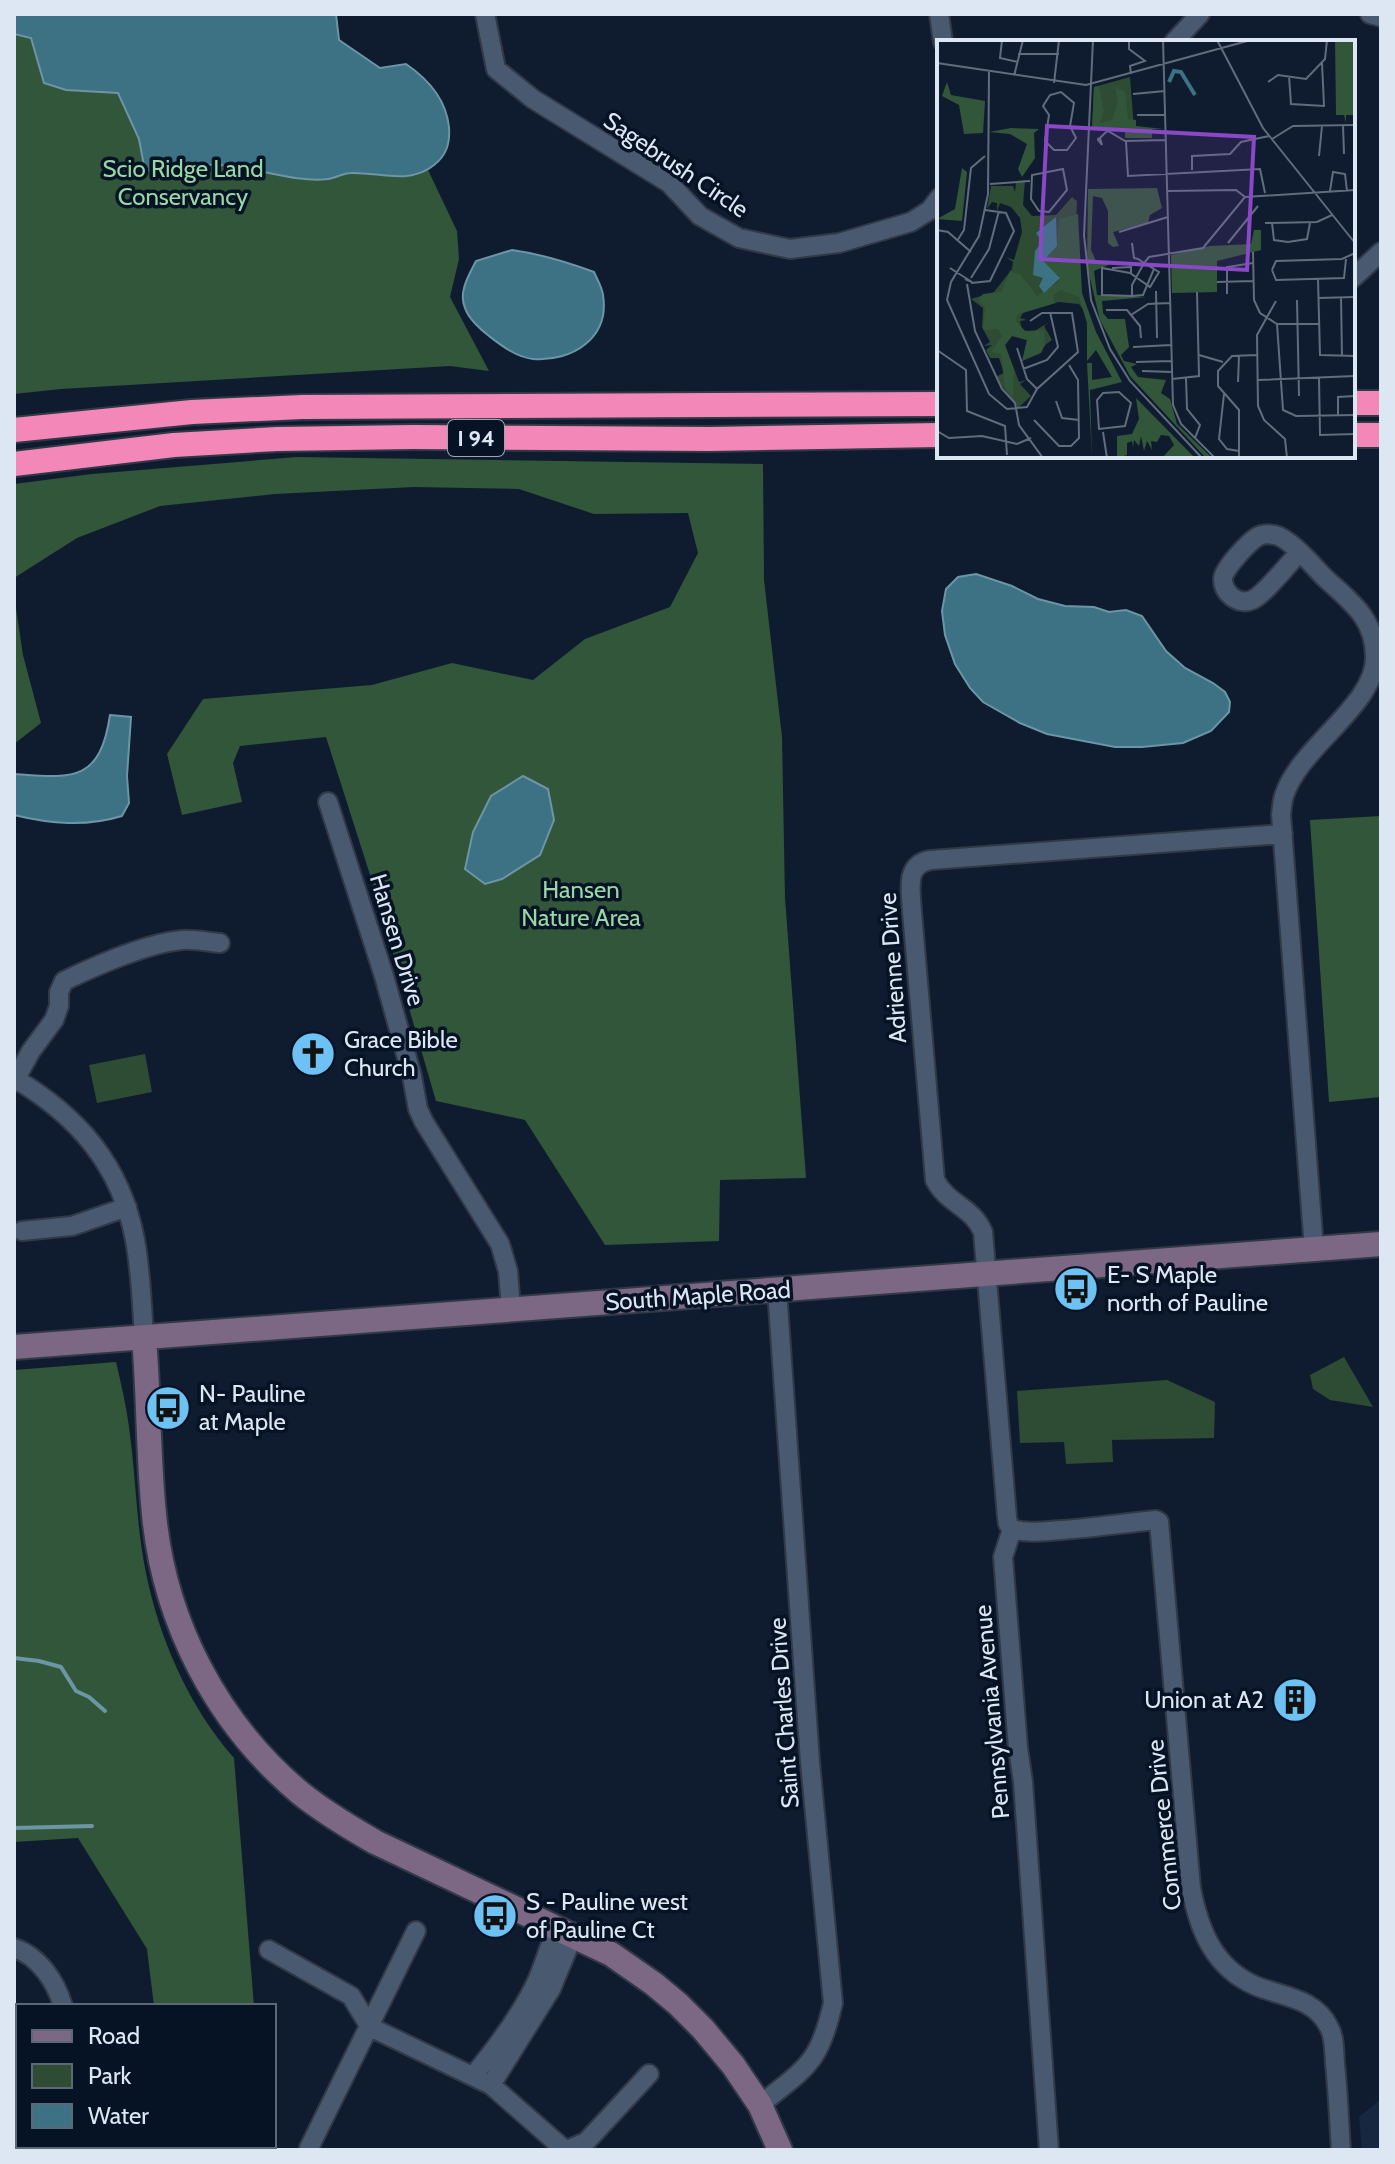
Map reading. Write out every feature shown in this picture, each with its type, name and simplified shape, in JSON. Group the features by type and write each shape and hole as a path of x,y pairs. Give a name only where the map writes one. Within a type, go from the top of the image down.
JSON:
{"highway":[{"path":"1355,403 1381,403"},
{"name":"I 94","path":"14,430 192,412 302,407 937,404"},
{"name":"I 94","path":"14,464 174,445 277,439 710,439 937,435"},
{"path":"1355,435 1381,435"}],"street":[{"name":"Sagebrush Circle","path":"485,14 496,69 533,99 669,183 700,216 739,238 790,249 839,243 911,222 930,210 937,201"},
{"path":"939,14 943,40"},
{"path":"1176,40 1200,14"},
{"path":"1370,14 1381,17"},
{"path":"1355,276 1381,252"},
{"path":"1299,553 1367,619 1374,637 1376,658 1374,673 1366,689 1304,762 1291,782 1284,796 1281,814 1314,1249"},
{"name":"Hansen Drive","path":"328,802 384,976 418,1109 500,1244 508,1271 511,1309"},
{"name":"Adrienne Drive","path":"986,1273 983,1232 979,1224 965,1209 940,1191 932,1166 910,882 915,866 931,860 1283,834"},
{"path":"220,943 182,940 155,946 110,960 64,981 54,1020 15,1080 52,1103 82,1130 108,1165 127,1207 135,1240 154,1514 162,1571 189,1647 210,1689 257,1753 299,1792 375,1842 611,1954 678,2004 733,2065 760,2105 780,2150"},
{"path":"22,1231 72,1226 127,1207"},
{"name":"South Maple Road","path":"14,1347 1381,1244"},
{"name":"Pennsylvania Avenue","path":"986,1273 1007,1517 1012,1529 1003,1557 1023,1782 1049,2150"},
{"name":"Saint Charles Drive","path":"760,2105 811,2061 824,2039 833,2003 810,1762 777,1290"},
{"name":"Commerce Drive","path":"1012,1529 1045,1531 1159,1522 1191,1888 1199,1924 1222,1963 1238,1976 1257,1986 1299,1999 1319,2014 1329,2027 1333,2038 1341,2150"},
{"path":"309,2148 416,1931"},
{"path":"473,2076 525,2003 565,1932"},
{"path":"491,2085 551,1989 565,1932"},
{"path":"14,1948 24,1951 44,1969 59,1992 62,2004"},
{"path":"269,1950 351,1996 370,2027 491,2085 566,2150 586,2142 649,2074"}],"shaded area":[{"path":"1381,2099 1381,2150 1362,2150 1359,2117"}],"green space":[{"name":"Scio Ridge Land Conservancy","path":"14,34 31,38 66,90 118,92 139,139 145,170 230,166 328,179 348,172 414,176 428,170 457,231 459,259 450,297 489,371 450,366 14,394"},
{"name":"Hansen Nature Area","path":"297,457 763,464 764,580 782,737 785,898 806,1178 720,1180 719,1241 605,1245 525,1120 436,1101 326,737 240,746 233,763 242,802 182,815 167,754 203,699 372,685 452,663 533,680 585,639 670,607 698,553 688,513 594,514 519,489 414,487 275,494 160,506 77,538 14,578 14,484 92,474"},
{"path":"14,595 23,655 41,723 14,744"},
{"path":"1381,816 1381,1097 1329,1102 1310,820"},
{"path":"145,1054 152,1092 97,1103 89,1065"},
{"path":"1344,1357 1373,1407 1330,1400 1313,1389 1310,1375"},
{"path":"116,1362 129,1427 143,1555 159,1622 190,1694 234,1758 254,2004 154,2004 147,1949 78,1838 14,1842 14,1370"},
{"path":"1167,1380 1215,1402 1214,1438 1112,1440 1113,1462 1066,1464 1064,1442 1020,1443 1017,1391"}],"water":[{"path":"14,14 336,14 339,40 380,68 406,64 428,83 440,99 447,117 447,148 442,157 425,171 405,176 351,173 316,180 209,165 145,171 139,139 118,93 66,90 44,83 31,38 14,34"},
{"path":"512,250 594,272 602,292 604,310 594,335 585,344 561,356 527,358 504,347 472,320 463,296 476,261"},
{"path":"976,574 1038,599 1065,606 1094,607 1109,612 1126,610 1142,616 1166,651 1185,668 1225,692 1230,702 1229,712 1211,731 1183,743 1142,747 1115,747 1047,734 1020,723 983,702 970,688 955,664 945,635 942,611 946,589 958,577"},
{"path":"110,715 131,717 127,776 129,803 122,816 95,822 68,823 14,815 14,774 52,776 80,772 91,765 99,753"},
{"path":"523,776 548,789 554,820 540,855 502,879 485,884 465,869 473,832 491,796"}],"waterway":[{"path":"14,1658 61,1667 76,1691 89,1697 105,1711"},
{"path":"14,1828 92,1826"}],"place":[{"name":"Grace Bible Church","path":"313,1054"},
{"name":"E- S Maple north of Pauline","path":"1076,1289"},
{"name":"N- Pauline at Maple","path":"168,1408"},
{"name":"Union at A2","path":"1295,1700"},
{"name":"S - Pauline west of Pauline Ct","path":"495,1916"}]}
